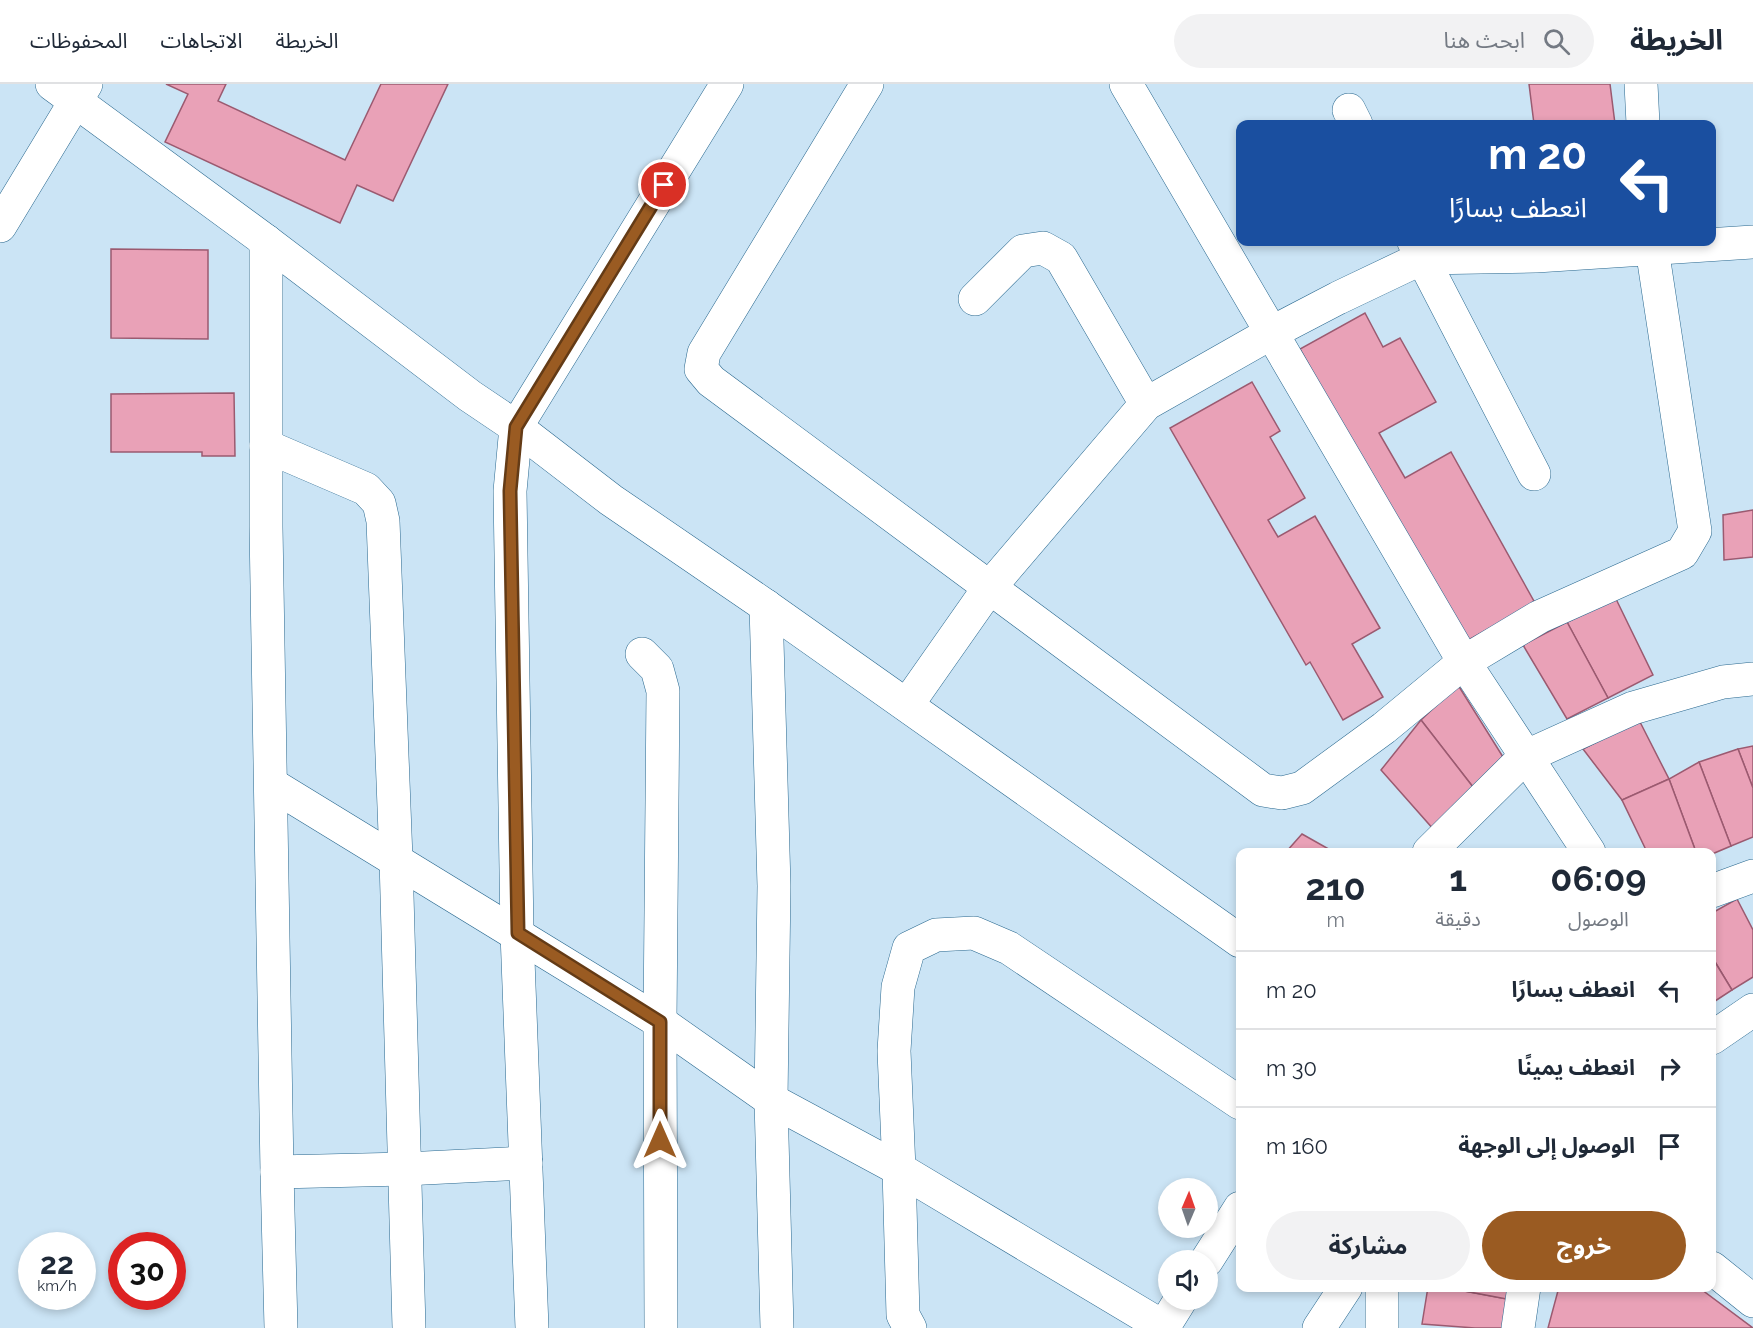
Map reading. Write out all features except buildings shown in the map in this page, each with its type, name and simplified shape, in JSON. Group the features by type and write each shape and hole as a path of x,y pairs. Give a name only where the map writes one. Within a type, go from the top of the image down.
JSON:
{"street":[{"path":"532,1328 518,933 510,491 516,427 726,84"},
{"path":"867,84 704,353 701,369 711,381 1263,790 1282,794 1302,788 1384,729 1464,662 1539,617 1682,553 1695,531 1652,246"},
{"path":"1126,84 1464,662 1586,848"},
{"path":"1641,84 1643,120"},
{"path":"0,226 71,90 266,241 610,500 766,606 1236,938"},
{"path":"266,241 266,446 281,1328"},
{"path":"1716,243 1753,242"},
{"path":"907,705 989,588 1146,404 1338,298 1418,250 1536,256 1633,246"},
{"path":"975,299 1023,251 1043,248 1061,258 1146,404"},
{"path":"1418,250 1534,474"},
{"path":"266,446 366,489 379,503 383,521 396,860 409,1328"},
{"path":"766,606 774,886 771,1100 777,1328"},
{"path":"642,654 657,669 663,692 660,1022 661,1328"},
{"path":"1433,848 1525,757 1633,708 1722,682 1753,679"},
{"path":"271,784 518,933 660,1022 771,1100 899,1169 1164,1328 1175,1310"},
{"path":"1716,890 1753,876"},
{"path":"910,1328 903,1315 894,1051 898,987 909,948 936,935 974,933 1009,948 1236,1100"},
{"path":"1716,1035 1753,1010"},
{"path":"277,1172 526,1163"},
{"path":"1213,1250 1236,1214"},
{"path":"1716,1271 1753,1301"},
{"path":"1319,1328 1343,1292"},
{"path":"1382,1292 1382,1328"},
{"path":"1518,1328 1523,1292"}],"route":[{"path":"660,1140 660,1022 518,933 510,491 516,427 664,185"}]}
